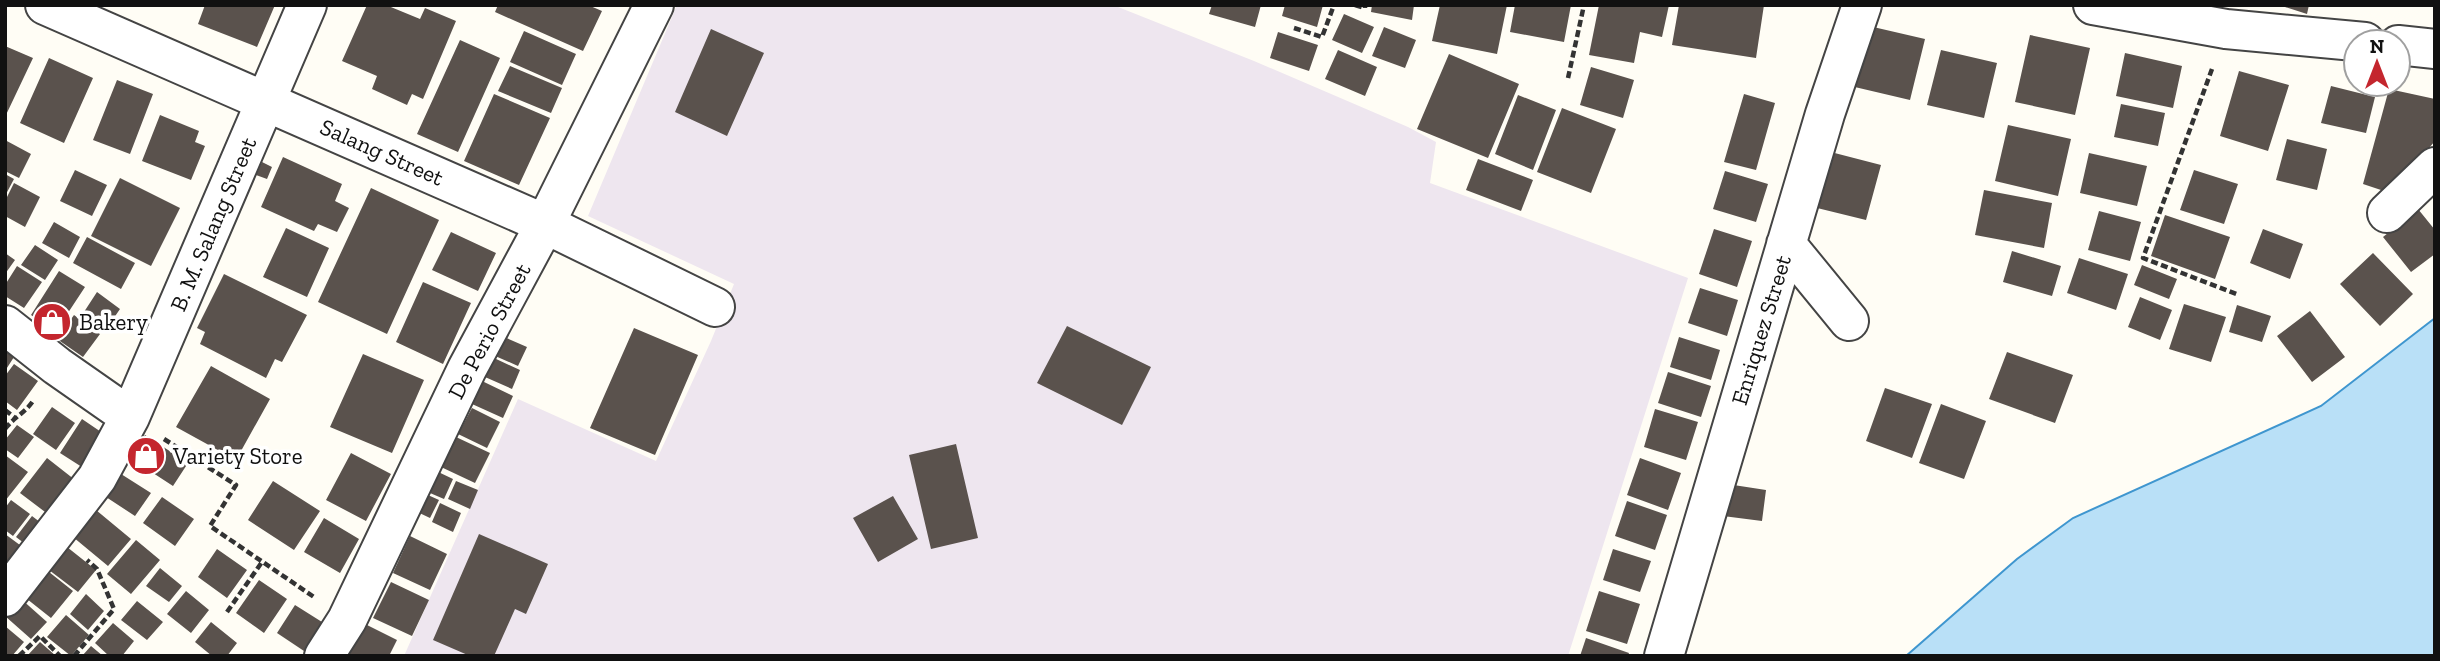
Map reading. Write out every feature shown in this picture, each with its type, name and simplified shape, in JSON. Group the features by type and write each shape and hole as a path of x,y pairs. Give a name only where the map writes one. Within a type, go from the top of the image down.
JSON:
{"street":[{"name":"Salang Street","path":"45,5 545,224 715,307"},
{"name":"B. M. Salang Street","path":"5,597 97,478 130,416 307,5"},
{"name":"De Perio Street","path":"324,656 347,620 467,369 545,224 654,5"},
{"name":"Enriquez Street","path":"1664,656 1825,114 1862,5"},
{"path":"2093,5 2226,29 2342,40"},
{"path":"2412,47 2435,49"},
{"path":"2387,213 2435,167"},
{"path":"1786,244 1849,321"},
{"path":"5,326 130,416"}],"path":[{"path":"1294,28 1322,37 1334,5"},
{"path":"1354,5 1365,8 1365,5"},
{"path":"1568,78 1584,5"},
{"path":"2226,29 2143,258 2239,295"},
{"path":"5,410 14,416"},
{"path":"130,416 236,485 210,526 347,620"},
{"path":"56,534 97,569 114,609 74,656"},
{"path":"226,612 262,562"},
{"path":"19,656 40,636 60,656"}],"shaded area":[{"path":"677,5 1113,5 1254,61 1408,127 1436,142 1430,183 1688,278 1568,656 404,656 518,399 656,461 711,341 734,284 588,216"}],"water":[{"path":"2435,318 2435,656 1906,656 2017,559 2073,518 2321,406"}],"building":[{"path":"205,5 275,5 257,47 198,24"},
{"path":"367,5 386,5 420,19 425,8 456,21 423,99 412,94 407,105 372,89 377,76 342,61"},
{"path":"498,5 588,5 602,11 583,51 495,12"},
{"path":"1212,5 1261,5 1255,27 1209,14"},
{"path":"1285,5 1323,5 1317,27 1282,16"},
{"path":"1372,5 1414,5 1412,20 1371,12"},
{"path":"1440,5 1507,5 1497,54 1432,41"},
{"path":"1515,5 1571,5 1564,42 1510,32"},
{"path":"1599,5 1669,5 1662,37 1640,32 1634,63 1589,55"},
{"path":"1679,5 1764,5 1756,58 1672,45"},
{"path":"2279,5 2309,5 2307,14"},
{"path":"1344,14 1374,27 1362,53 1332,40"},
{"path":"1856,23 1925,39 1910,100 1842,84"},
{"path":"1384,27 1416,40 1405,68 1372,56"},
{"path":"711,29 764,53 727,136 675,112"},
{"path":"524,31 576,54 562,85 510,62"},
{"path":"1278,32 1318,45 1309,71 1270,58"},
{"path":"2030,35 2090,48 2075,115 2015,102"},
{"path":"460,40 500,58 458,152 417,134"},
{"path":"5,46 33,58 5,117"},
{"path":"1338,50 1377,67 1365,96 1325,79"},
{"path":"1941,50 1997,63 1984,118 1927,105"},
{"path":"2125,53 2182,66 2173,108 2116,96"},
{"path":"1449,54 1519,84 1488,158 1417,129"},
{"path":"49,58 93,78 64,143 20,123"},
{"path":"510,66 562,88 551,113 498,91"},
{"path":"1591,67 1634,80 1623,118 1580,105"},
{"path":"2239,71 2289,85 2268,151 2220,136"},
{"path":"117,80 153,94 130,154 93,140"},
{"path":"2331,86 2342,89 2342,98 2375,98 2366,133 2321,123"},
{"path":"494,94 550,118 519,185 464,161"},
{"path":"1744,94 1775,103 1756,170 1724,162"},
{"path":"2412,94 2435,99 2435,141 2390,193 2363,184 2387,98 2412,98"},
{"path":"1518,95 1556,110 1533,170 1495,154"},
{"path":"2121,104 2165,113 2158,146 2114,137"},
{"path":"1562,108 1616,129 1591,193 1537,172"},
{"path":"160,115 199,131 195,142 205,146 191,180 142,161"},
{"path":"2008,125 2071,139 2058,196 1995,181"},
{"path":"2287,139 2327,149 2317,190 2276,180"},
{"path":"5,140 31,154 19,178 5,171"},
{"path":"1823,150 1881,165 1866,220 1809,206"},
{"path":"2089,153 2147,166 2137,206 2080,193"},
{"path":"283,157 342,184 335,201 349,208 337,232 318,224 314,231 261,207"},
{"path":"1478,159 1533,180 1521,211 1466,190"},
{"path":"262,162 272,167 267,179 256,175"},
{"path":"75,170 107,185 92,216 60,201"},
{"path":"2194,170 2238,184 2224,224 2180,210"},
{"path":"1725,171 1768,184 1756,222 1713,209"},
{"path":"5,174 14,179 5,196"},
{"path":"120,178 180,208 151,266 91,236"},
{"path":"14,183 40,197 25,227 5,216 5,201"},
{"path":"371,188 439,220 387,334 318,302"},
{"path":"1984,190 2052,203 2044,248 1975,235"},
{"path":"2418,209 2435,230 2435,254 2411,272 2383,237"},
{"path":"2099,211 2141,222 2130,261 2088,250"},
{"path":"2165,215 2230,237 2215,279 2151,256"},
{"path":"54,222 80,237 69,258 42,243"},
{"path":"286,228 329,248 307,297 263,277"},
{"path":"1714,229 1752,241 1737,287 1699,274"},
{"path":"2263,229 2303,244 2290,279 2250,263"},
{"path":"451,232 496,253 478,291 432,270"},
{"path":"87,237 135,263 121,289 73,263"},
{"path":"35,245 58,260 45,280 21,265"},
{"path":"2012,251 2061,266 2052,296 2003,282"},
{"path":"5,253 15,260 5,274"},
{"path":"2373,253 2413,294 2380,326 2340,284"},
{"path":"2079,258 2128,274 2116,310 2067,293"},
{"path":"2142,265 2177,279 2169,299 2134,285"},
{"path":"17,266 42,282 24,308 5,296 5,285"},
{"path":"59,271 85,287 56,331 31,315"},
{"path":"224,274 307,315 282,362 275,359 266,378 200,344 205,332 197,328"},
{"path":"423,282 471,303 443,364 396,342"},
{"path":"1700,288 1738,300 1727,336 1688,323"},
{"path":"97,292 120,309 105,331 82,315"},
{"path":"2140,297 2172,310 2160,340 2128,327"},
{"path":"2184,304 2226,317 2211,362 2169,349"},
{"path":"2237,305 2271,316 2262,342 2229,332"},
{"path":"2310,311 2345,357 2312,382 2277,336"},
{"path":"74,315 100,334 83,357 57,339"},
{"path":"1067,326 1151,367 1122,425 1037,383"},
{"path":"634,328 698,355 655,455 590,428"},
{"path":"502,336 527,347 518,366 493,355"},
{"path":"1679,337 1720,350 1711,380 1670,367"},
{"path":"5,351 14,357 5,371"},
{"path":"2007,352 2073,375 2055,423 1989,399"},
{"path":"363,354 424,380 392,453 330,427"},
{"path":"494,358 520,370 512,389 485,377"},
{"path":"14,364 38,381 17,410 5,401 5,376"},
{"path":"211,366 270,399 236,460 176,427"},
{"path":"1668,372 1711,386 1701,417 1658,403"},
{"path":"482,381 513,396 503,418 472,404"},
{"path":"1885,388 1932,404 1912,458 1866,441"},
{"path":"1941,404 1986,421 1964,479 1919,463"},
{"path":"52,407 75,423 56,450 33,434"},
{"path":"472,408 500,422 487,448 458,434"},
{"path":"1655,409 1698,422 1686,460 1644,447"},
{"path":"82,419 107,436 85,469 60,453"},
{"path":"17,425 34,437 18,458 5,449 5,440"},
{"path":"145,435 188,463 173,486 130,458"},
{"path":"456,437 490,453 475,483 441,467"},
{"path":"956,444 978,538 931,549 909,455"},
{"path":"351,453 391,474 366,521 326,500"},
{"path":"5,455 28,472 5,501"},
{"path":"47,458 84,487 57,521 20,493"},
{"path":"1640,458 1681,473 1668,510 1627,495"},
{"path":"432,469 453,479 444,499 423,490"},
{"path":"121,474 151,493 135,516 106,497"},
{"path":"273,481 320,511 294,550 248,520"},
{"path":"456,481 478,490 470,509 448,499"},
{"path":"1727,484 1766,490 1762,521 1723,516"},
{"path":"419,491 439,500 430,518 411,509"},
{"path":"893,496 918,539 878,562 853,518"},
{"path":"162,497 194,519 175,546 143,523"},
{"path":"11,500 30,514 13,536 5,530 5,508"},
{"path":"1627,501 1667,515 1655,550 1615,536"},
{"path":"440,503 461,513 453,532 432,522"},
{"path":"96,510 131,539 108,566 73,537"},
{"path":"32,516 49,529 33,550 16,537"},
{"path":"324,518 359,539 340,573 304,552"},
{"path":"5,534 28,551 5,567"},
{"path":"479,534 548,564 526,614 515,609 494,656 470,656 433,640"},
{"path":"410,536 447,554 430,590 393,573"},
{"path":"136,540 160,560 131,594 107,574"},
{"path":"67,547 96,570 78,592 49,570"},
{"path":"217,549 247,570 227,598 198,577"},
{"path":"1613,549 1651,561 1640,592 1603,580"},
{"path":"44,568 73,591 51,618 22,595"},
{"path":"160,568 182,586 169,602 146,586"},
{"path":"259,580 287,599 264,633 236,613"},
{"path":"391,582 429,600 412,636 373,618"},
{"path":"186,591 209,610 191,633 167,614"},
{"path":"1599,591 1640,604 1627,644 1586,631"},
{"path":"86,594 104,611 88,630 70,614"},
{"path":"20,598 47,622 31,639 5,616"},
{"path":"137,601 163,622 147,640 121,620"},
{"path":"295,605 322,622 304,651 277,633"},
{"path":"66,615 89,635 71,656 47,637"},
{"path":"359,621 397,640 389,656 341,656"},
{"path":"211,622 237,643 227,656 212,656 195,642"},
{"path":"113,623 134,641 122,656 109,656 95,643"},
{"path":"5,626 24,642 12,656 5,656"},
{"path":"1586,638 1629,653 1628,656 1580,656"},
{"path":"40,642 56,656 27,656"},
{"path":"91,646 103,656 82,656"}],"place":[{"name":"Bakery","path":"52,322"},
{"name":"Variety Store","path":"146,456"}]}
